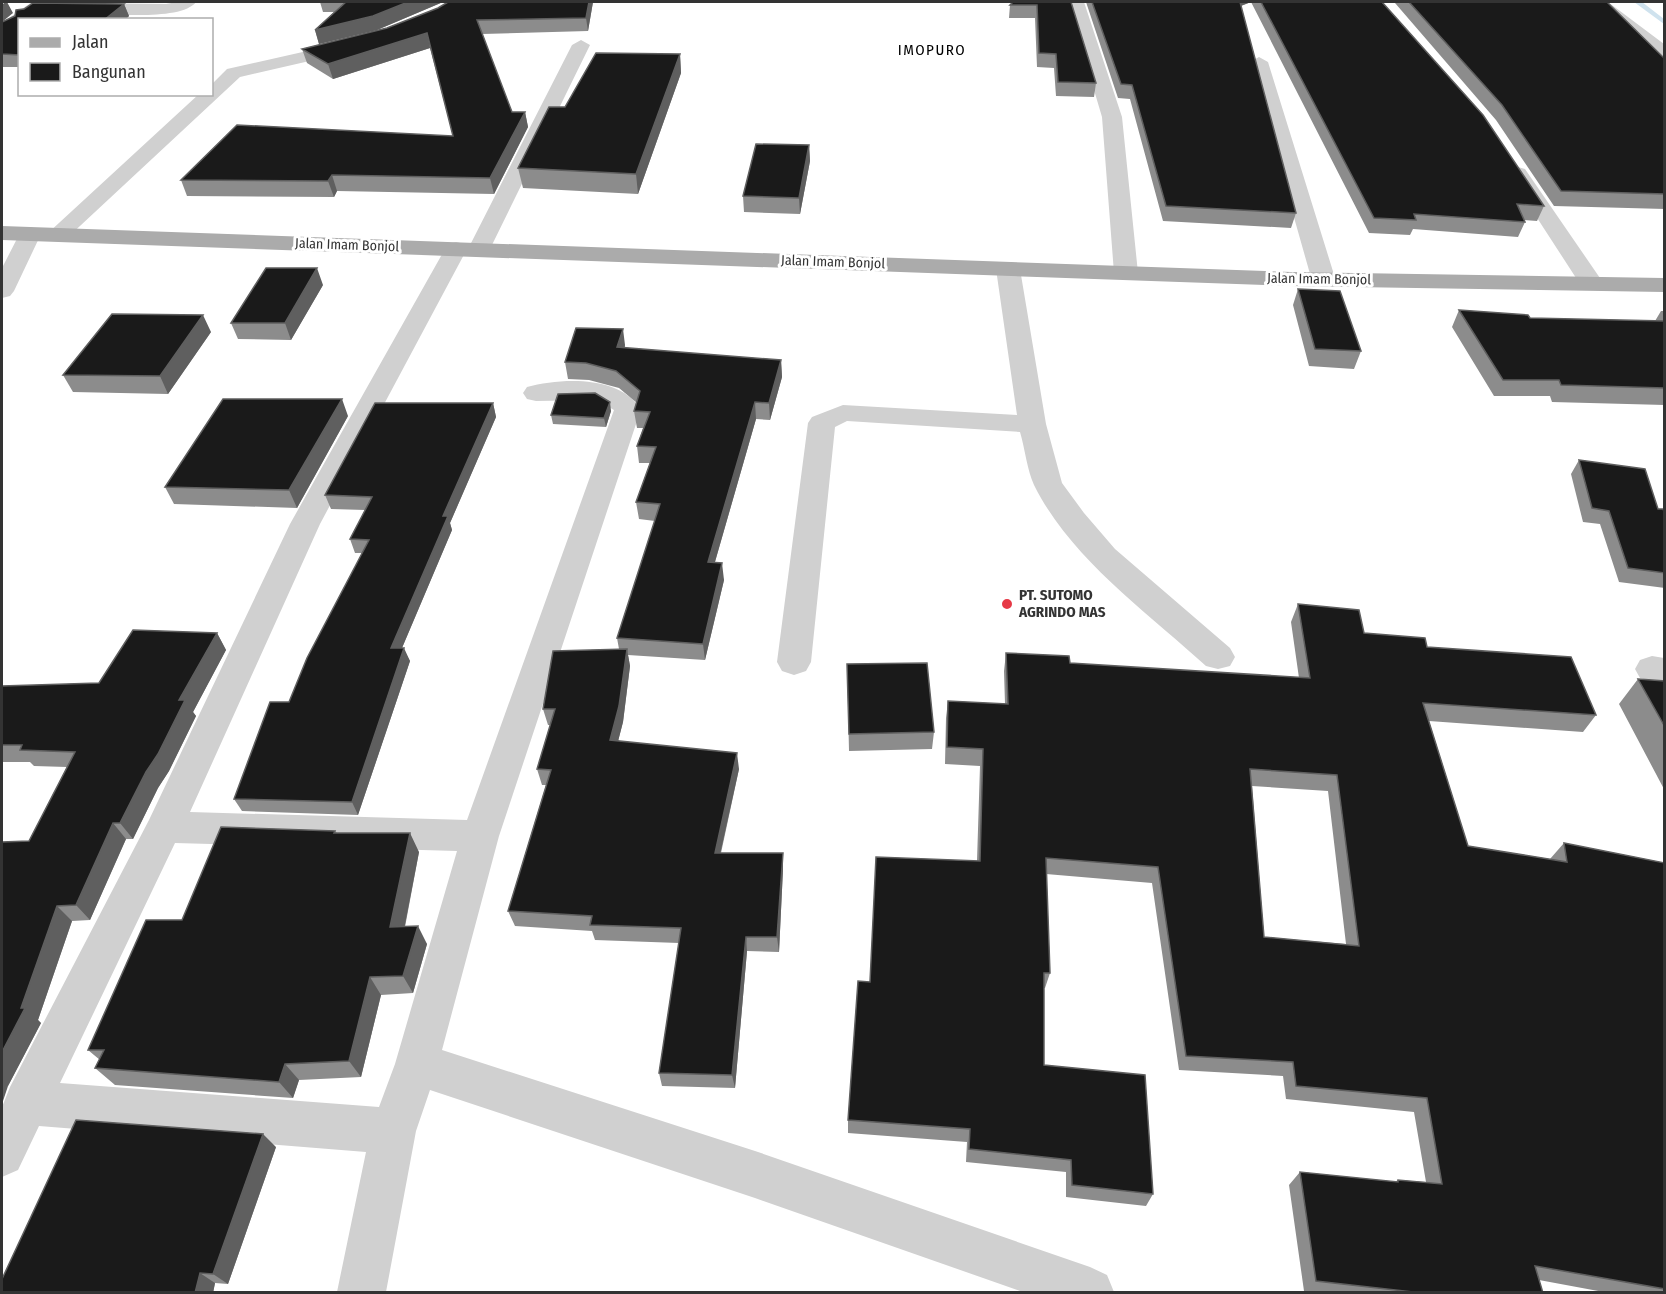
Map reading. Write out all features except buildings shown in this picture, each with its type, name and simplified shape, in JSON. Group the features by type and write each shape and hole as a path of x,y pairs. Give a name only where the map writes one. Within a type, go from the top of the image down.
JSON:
{"main road":[{"name":"Jalan Imam Bonjol","path":"2,233 1324,281 1590,281 1665,285"}],"street":[{"path":"27,18 51,6 166,9 180,7 188,2"},
{"path":"1076,2 1112,117 1126,273"},
{"path":"1598,2 1665,52"},
{"path":"2,31 18,23"},
{"path":"213,92 234,73 365,42"},
{"path":"2,1154 164,827 305,524 467,249 581,45"},
{"path":"1259,62 1324,281"},
{"path":"58,234 209,96"},
{"path":"1506,154 1590,281"},
{"path":"2,291 30,234"},
{"path":"1008,268 1032,424 1048,484 1073,520 1104,556 1218,657"},
{"path":"362,1293 393,1131 417,1064 480,836 628,409 623,401 606,393 536,393"},
{"path":"794,662 822,423 843,413 1032,424"},
{"path":"164,827 480,836"},
{"path":"417,1064 578,1114 895,1222 1090,1293"},
{"path":"26,1103 393,1131"}],"waterway":[{"path":"1638,2 1664,22"}],"place":[{"name":"PT. SUTOMO AGRINDO MAS","path":"1007,604"}],"district":[{"name":"IMOPURO","path":"932,50"}]}
